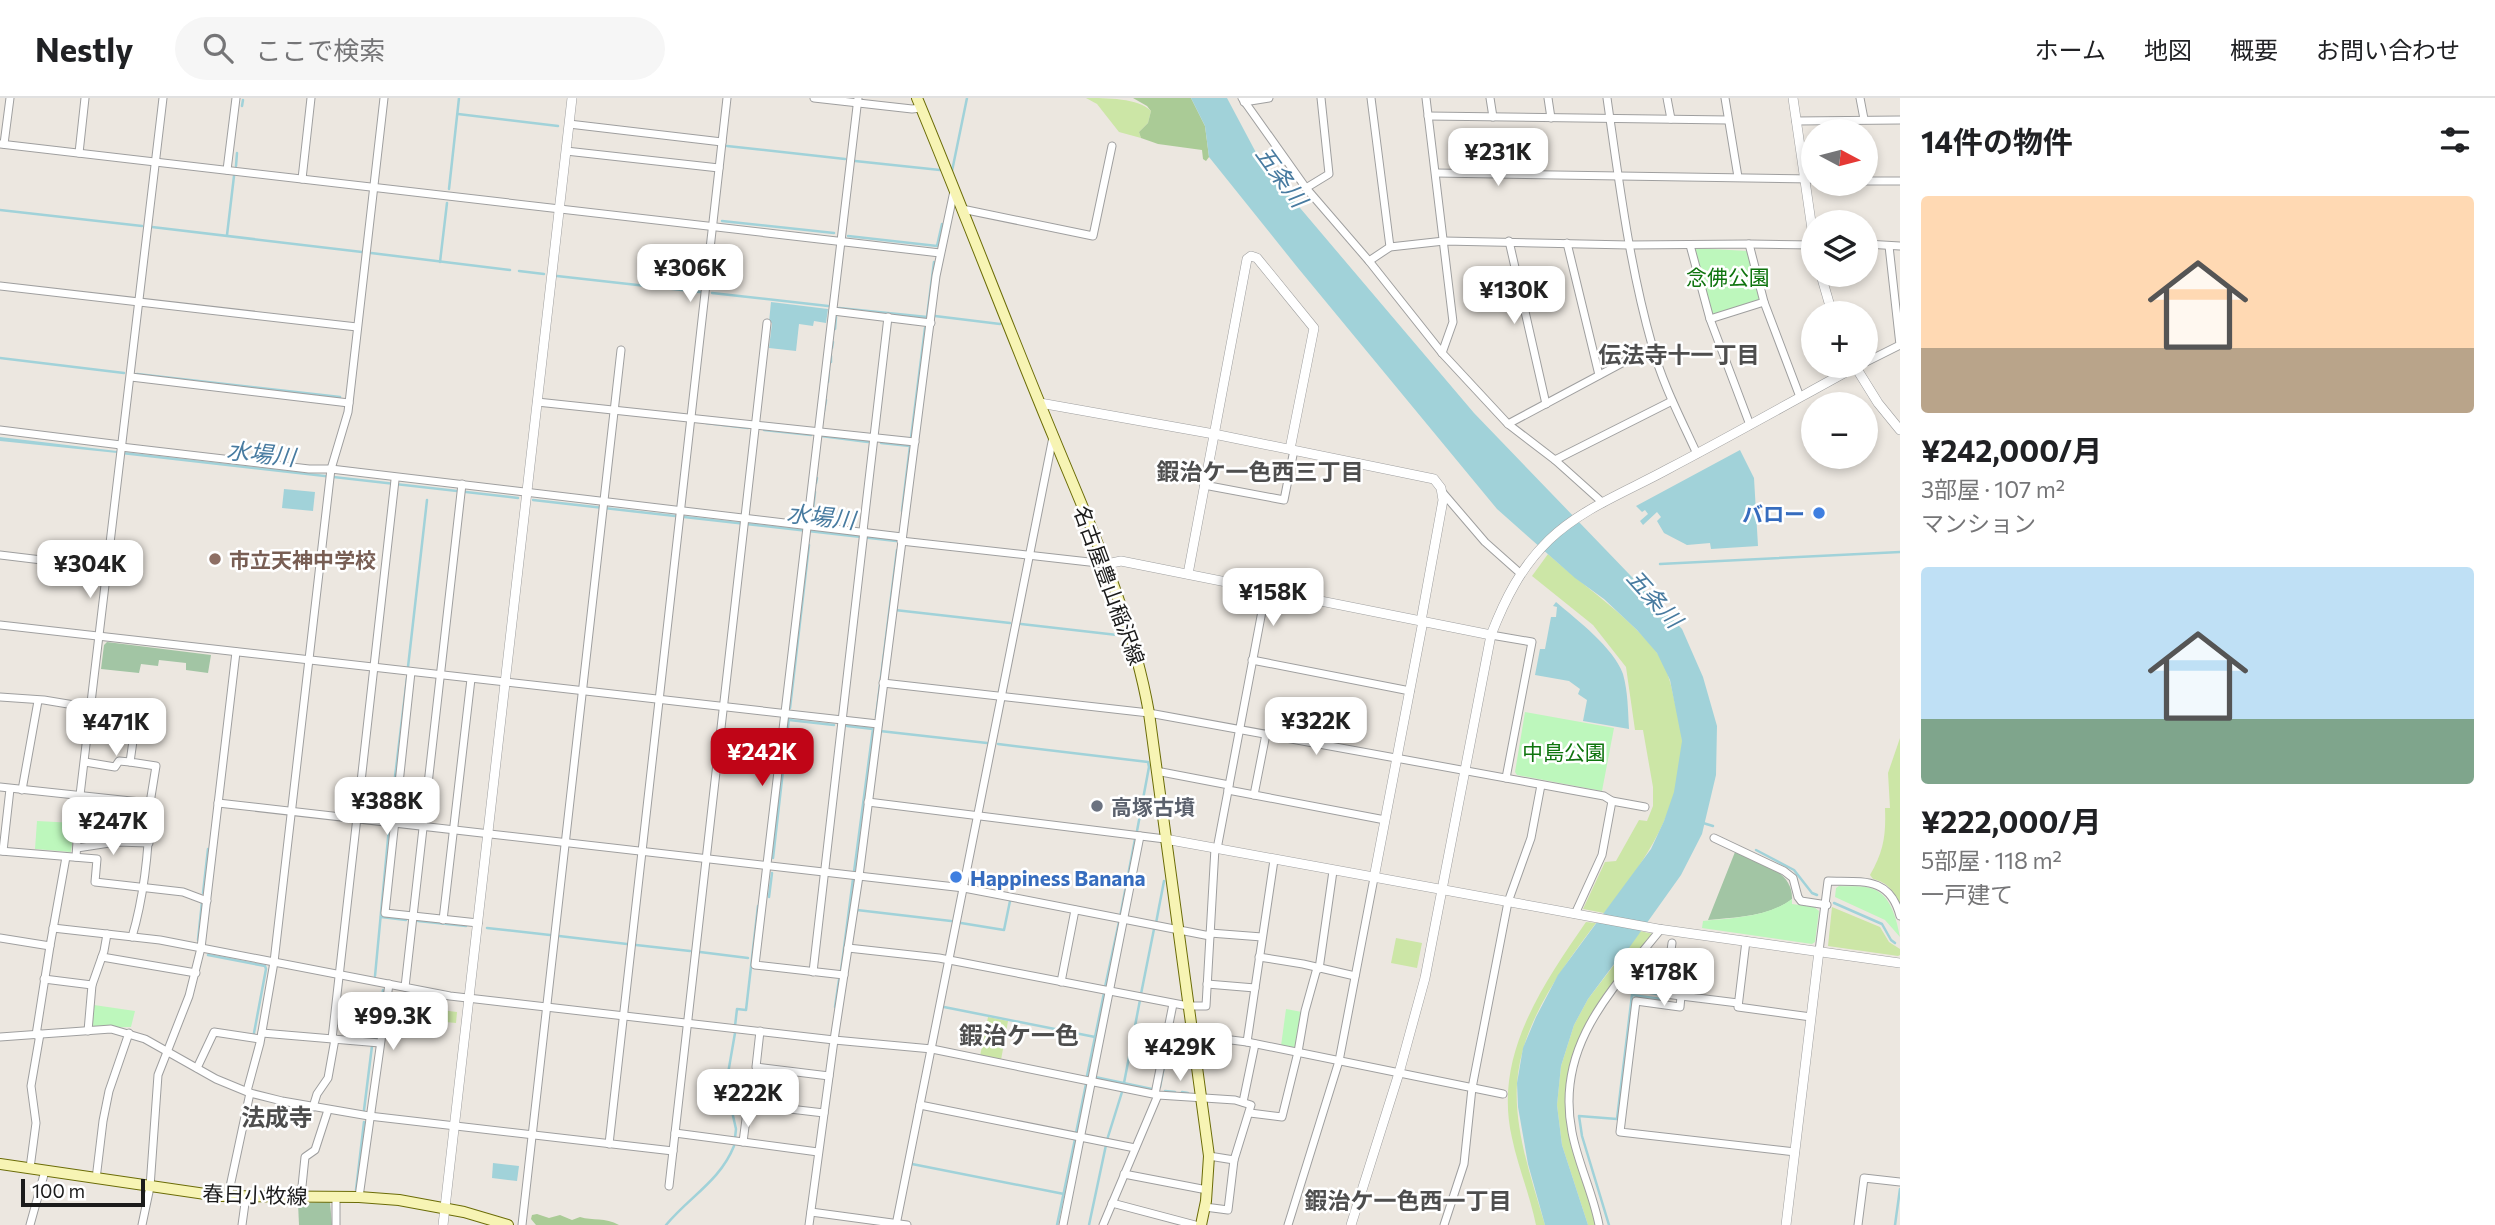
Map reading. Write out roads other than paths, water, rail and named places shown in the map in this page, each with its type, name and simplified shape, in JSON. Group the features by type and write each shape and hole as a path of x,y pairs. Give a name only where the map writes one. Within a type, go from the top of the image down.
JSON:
{"main road":[{"name":"名古屋豊山稲沢線","path":"919,103 1107,564 1136,651 1149,713 1209,1156 1201,1225"},
{"name":"春日小牧線","path":"0,1164 150,1188 228,1196 399,1199 508,1225"}],"street":[{"path":"10,98 2,144 940,253"},
{"path":"79,153 85,98"},
{"path":"76,857 80,795 163,98"},
{"path":"227,170 236,98"},
{"path":"302,179 311,98"},
{"path":"228,1196 274,962 331,470 349,402 384,98"},
{"path":"443,1225 572,98"},
{"path":"609,1144 727,98"},
{"path":"814,98 858,100 912,109 919,103"},
{"path":"1243,100 1269,98"},
{"path":"1306,188 1329,174 1321,98"},
{"path":"1371,98 1390,247"},
{"path":"1426,98 1453,322 1442,353"},
{"path":"1490,98 1493,117"},
{"path":"1548,98 1551,118"},
{"path":"1607,98 1629,245 1652,347 1672,401 1697,454"},
{"path":"1668,98 1671,119"},
{"path":"1725,98 1738,177"},
{"path":"1793,98 1801,145"},
{"path":"1860,98 1864,119"},
{"path":"845,975 755,965 858,100"},
{"path":"1243,100 1306,188 1369,261 1442,353 1508,425 1555,460 1603,503"},
{"path":"1428,116 1728,120"},
{"path":"1878,120 1900,120"},
{"path":"1796,121 1801,121"},
{"path":"569,124 722,142"},
{"path":"962,209 1093,236 1112,146"},
{"path":"566,150 719,168"},
{"path":"1436,173 1801,179"},
{"path":"1878,181 1900,181"},
{"path":"809,1225 859,876 940,253 954,190"},
{"path":"1369,261 1390,247 1444,240 1629,245 1801,245"},
{"path":"1509,241 1546,404"},
{"path":"1567,243 1598,375"},
{"path":"1749,244 1764,302 1800,397"},
{"path":"1690,245 1710,318 1750,425"},
{"path":"1878,245 1900,246"},
{"path":"1878,356 1899,345 1897,302 1889,246"},
{"path":"1188,574 1204,485 1247,259 1254,256 1314,328 1284,500 1204,485"},
{"path":"0,286 358,327"},
{"path":"1710,318 1764,302"},
{"path":"833,311 931,323"},
{"path":"813,972 888,317"},
{"path":"669,1186 766,323"},
{"path":"1508,425 1652,347"},
{"path":"522,1225 621,350"},
{"path":"131,377 349,402"},
{"path":"1351,1225 1399,1073 1427,966 1491,635 1513,585 1551,538 1592,508 1834,378"},
{"path":"1863,378 1900,430"},
{"path":"1555,460 1672,401"},
{"path":"537,402 915,442"},
{"path":"1040,403 1214,434 1434,479 1485,542 1521,574"},
{"path":"0,430 121,449 331,470 462,489 526,492 604,505 1107,564 1121,561 1532,642 1506,778"},
{"path":"896,1224 1053,436"},
{"path":"313,1107 317,1094 328,1078 334,1039 356,818 395,484"},
{"path":"405,987 462,489"},
{"path":"1288,1225 1339,1061 1410,691 1443,493"},
{"path":"0,555 108,568"},
{"path":"848,948 950,960 1173,1004 1206,1006 1216,849 1266,590"},
{"path":"0,625 878,724"},
{"path":"142,1225 150,1188 158,1075 196,973 201,948 236,652"},
{"path":"1252,660 1410,691"},
{"path":"411,672 385,913 478,923"},
{"path":"443,919 471,678"},
{"path":"883,683 1149,713 1604,796 1612,801 1645,807"},
{"path":"0,697 91,708 122,714 136,720 130,762"},
{"path":"22,790 38,701"},
{"path":"1254,795 1266,734"},
{"path":"85,762 116,767 120,761 156,766 150,803 149,843 132,937"},
{"path":"1156,771 1254,795 1385,820"},
{"path":"1444,1225 1464,1164 1472,1088 1508,902 1531,838 1541,785"},
{"path":"0,787 150,803"},
{"path":"10,789 2,851 97,859 95,882 183,892 207,901"},
{"path":"1575,914 1602,855 1612,801"},
{"path":"868,802 1165,839 1659,929 1900,962"},
{"path":"218,803 964,888 1178,931 1262,937"},
{"path":"1063,1225 1140,836"},
{"path":"1714,838 1784,871 1793,878 1801,901 1826,905"},
{"path":"77,848 116,842 149,843"},
{"path":"30,1168 36,1123 31,1086 44,979 66,857"},
{"path":"1243,1102 1255,988 1274,860"},
{"path":"1250,1113 1282,1117 1305,1011 1318,968 1333,871"},
{"path":"1786,1225 1828,881 1882,886 1891,894 1900,916"},
{"path":"1060,982 1075,911"},
{"path":"53,928 201,948 469,998 932,1049 1156,1094 1251,1105 1234,1160 1228,1210 1205,1207"},
{"path":"1599,1225 1572,1133 1568,1095 1573,1061 1591,1021 1659,929"},
{"path":"88,1031 92,985 107,934"},
{"path":"0,938 50,946"},
{"path":"1746,941 1738,1007 1811,1017"},
{"path":"1672,943 1665,994 1738,1003"},
{"path":"102,957 196,973"},
{"path":"1259,957 1355,976"},
{"path":"44,979 92,985"},
{"path":"1207,984 1255,988"},
{"path":"359,1197 390,985"},
{"path":"1681,996 1680,1007 1636,1001 1620,1132 1795,1152"},
{"path":"1103,1225 1156,1094 1173,1004"},
{"path":"0,1038 111,1029 129,1033 168,1051 216,1079 248,1092 313,1107 369,1116 673,1151"},
{"path":"760,1031 756,1067 829,1076"},
{"path":"197,1068 214,1032 380,1043"},
{"path":"96,1179 109,1091 129,1033"},
{"path":"1192,1035 1251,1043 1503,1094"},
{"path":"743,1142 748,1104 824,1113"},
{"path":"920,1105 1135,1148"},
{"path":"301,1196 305,1157 315,1150 328,1110"},
{"path":"675,1133 818,1152"},
{"path":"1209,1156 1234,1160"},
{"path":"30,1225 45,1171"},
{"path":"1124,1174 1207,1190"},
{"path":"1858,1225 1864,1178 1900,1182"},
{"path":"242,1225 246,1196"},
{"path":"336,1225 337,1197"},
{"path":"1112,1203 1195,1225"},
{"path":"811,1212 907,1225"}],"water":[{"path":"1191,98 1227,98 1261,162 1474,413 1682,629 1703,677 1717,726 1716,775 1702,834 1681,875 1629,948 1588,999 1574,1025 1561,1066 1557,1105 1562,1145 1588,1225 1545,1225 1528,1164 1518,1107 1517,1083 1523,1048 1558,975 1651,849 1664,821 1674,792 1682,741 1670,680 1657,653 1637,630 1497,509 1298,268 1209,157 1205,126"},
{"path":"771,302 828,309 826,323 814,321 813,326 799,324 796,351 769,348"},
{"path":"0,437 117,451 117,453 0,441"},
{"path":"1740,450 1754,478 1758,546 1711,549 1710,543 1687,545 1664,533 1657,521 1661,517 1657,512 1643,525 1640,521 1648,514 1636,506"},
{"path":"284,489 315,492 313,511 282,508"},
{"path":"1556,602 1594,635 1618,664 1626,688 1629,729 1583,721 1587,700 1578,694 1580,689 1569,681 1535,675 1540,649 1545,649 1551,617 1556,617 1557,607 1553,606"},
{"path":"493,1163 519,1166 517,1181 492,1178"}],"waterway":[{"path":"449,189 459,98"},
{"path":"952,171 967,98"},
{"path":"242,106 243,100"},
{"path":"458,114 558,126"},
{"path":"727,146 845,159"},
{"path":"236,166 237,153"},
{"path":"855,161 940,170"},
{"path":"227,235 234,176"},
{"path":"440,262 447,203"},
{"path":"0,210 142,226"},
{"path":"722,221 834,233"},
{"path":"848,236 937,246 942,224"},
{"path":"152,227 362,252"},
{"path":"371,253 510,270"},
{"path":"839,308 927,317 934,262"},
{"path":"519,271 544,274"},
{"path":"557,276 700,292"},
{"path":"712,293 828,306"},
{"path":"935,316 1000,324"},
{"path":"835,329 836,317"},
{"path":"911,438 925,328"},
{"path":"832,348 833,342"},
{"path":"831,356 831,362"},
{"path":"0,358 124,373"},
{"path":"828,382 829,369"},
{"path":"137,374 340,397"},
{"path":"824,411 826,400"},
{"path":"706,423 748,428"},
{"path":"764,430 811,435"},
{"path":"821,436 868,442"},
{"path":"881,443 910,446 902,511"},
{"name":"水場川","path":"122,453 518,498"},
{"path":"816,483 817,478"},
{"path":"812,518 815,492"},
{"path":"408,667 427,500"},
{"name":"水場川","path":"533,500 896,541"},
{"path":"790,708 809,545"},
{"path":"876,717 897,550"},
{"path":"1660,564 1900,552"},
{"path":"895,610 1010,623"},
{"path":"1021,624 1126,636"},
{"path":"390,818 407,678"},
{"path":"773,858 789,718"},
{"path":"789,720 834,725"},
{"path":"847,726 873,729 854,872"},
{"path":"880,731 987,743"},
{"path":"998,744 1148,762 1137,831"},
{"path":"1703,823 1713,826"},
{"path":"375,976 389,828"},
{"path":"1120,917 1135,839"},
{"path":"203,893 208,849"},
{"path":"1756,850 1794,870 1812,893 1817,895"},
{"path":"769,897 772,873"},
{"path":"841,971 853,879"},
{"path":"1156,923 1164,881"},
{"path":"961,923 1004,930 1010,901"},
{"path":"198,940 202,902"},
{"path":"1834,903 1882,924 1895,943"},
{"path":"735,1026 737,1009 746,1010 758,906"},
{"path":"857,910 951,921"},
{"path":"381,917 406,920"},
{"path":"418,921 466,926"},
{"path":"1105,987 1119,922"},
{"path":"487,928 550,935"},
{"path":"1141,994 1154,929"},
{"path":"559,936 627,944"},
{"path":"636,945 690,951"},
{"path":"700,952 748,958"},
{"path":"208,955 265,966 254,1033"},
{"path":"835,1007 839,980"},
{"path":"376,1039 383,990"},
{"path":"1609,1225 1582,1136 1579,1116 1617,1119 1632,995 1661,999 1662,995 1639,991"},
{"path":"1087,1076 1104,993"},
{"path":"1124,1083 1140,1000"},
{"path":"944,1007 1095,1037"},
{"path":"735,1033 726,1085 736,1129 735,1138"},
{"path":"1160,1087 1170,1035"},
{"path":"364,1110 372,1046"},
{"path":"1095,1077 1152,1089"},
{"path":"1076,1133 1086,1084"},
{"path":"1165,1091 1175,1092"},
{"path":"1107,1140 1122,1092"},
{"path":"1182,1092 1188,1093"},
{"path":"356,1190 364,1122"},
{"path":"1057,1225 1075,1139"},
{"path":"1089,1225 1106,1145"},
{"path":"666,1225 721,1169 734,1146"},
{"path":"912,1164 1064,1194"},
{"path":"1895,1225 1900,1189"}],"place":[{"name":"バロー","path":"1819,513"},
{"name":"市立天神中学校","path":"215,559"},
{"name":"高塚古墳","path":"1097,806"},
{"name":"Happiness Banana","path":"956,877"}],"district":[{"name":"伝法寺十一丁目","path":"1679,354"},
{"name":"鍜治ケ一色西三丁目","path":"1260,471"},
{"name":"鍜治ケ一色","path":"1019,1034"},
{"name":"法成寺","path":"277,1116"},
{"name":"鍜治ケ一色西一丁目","path":"1408,1200"}],"water label":[{"name":"五条川","path":"1282,176"},
{"name":"五条川","path":"1655,598"}],"park label":[{"name":"念佛公園","path":"1728,276"},
{"name":"中島公園","path":"1564,751"}]}
